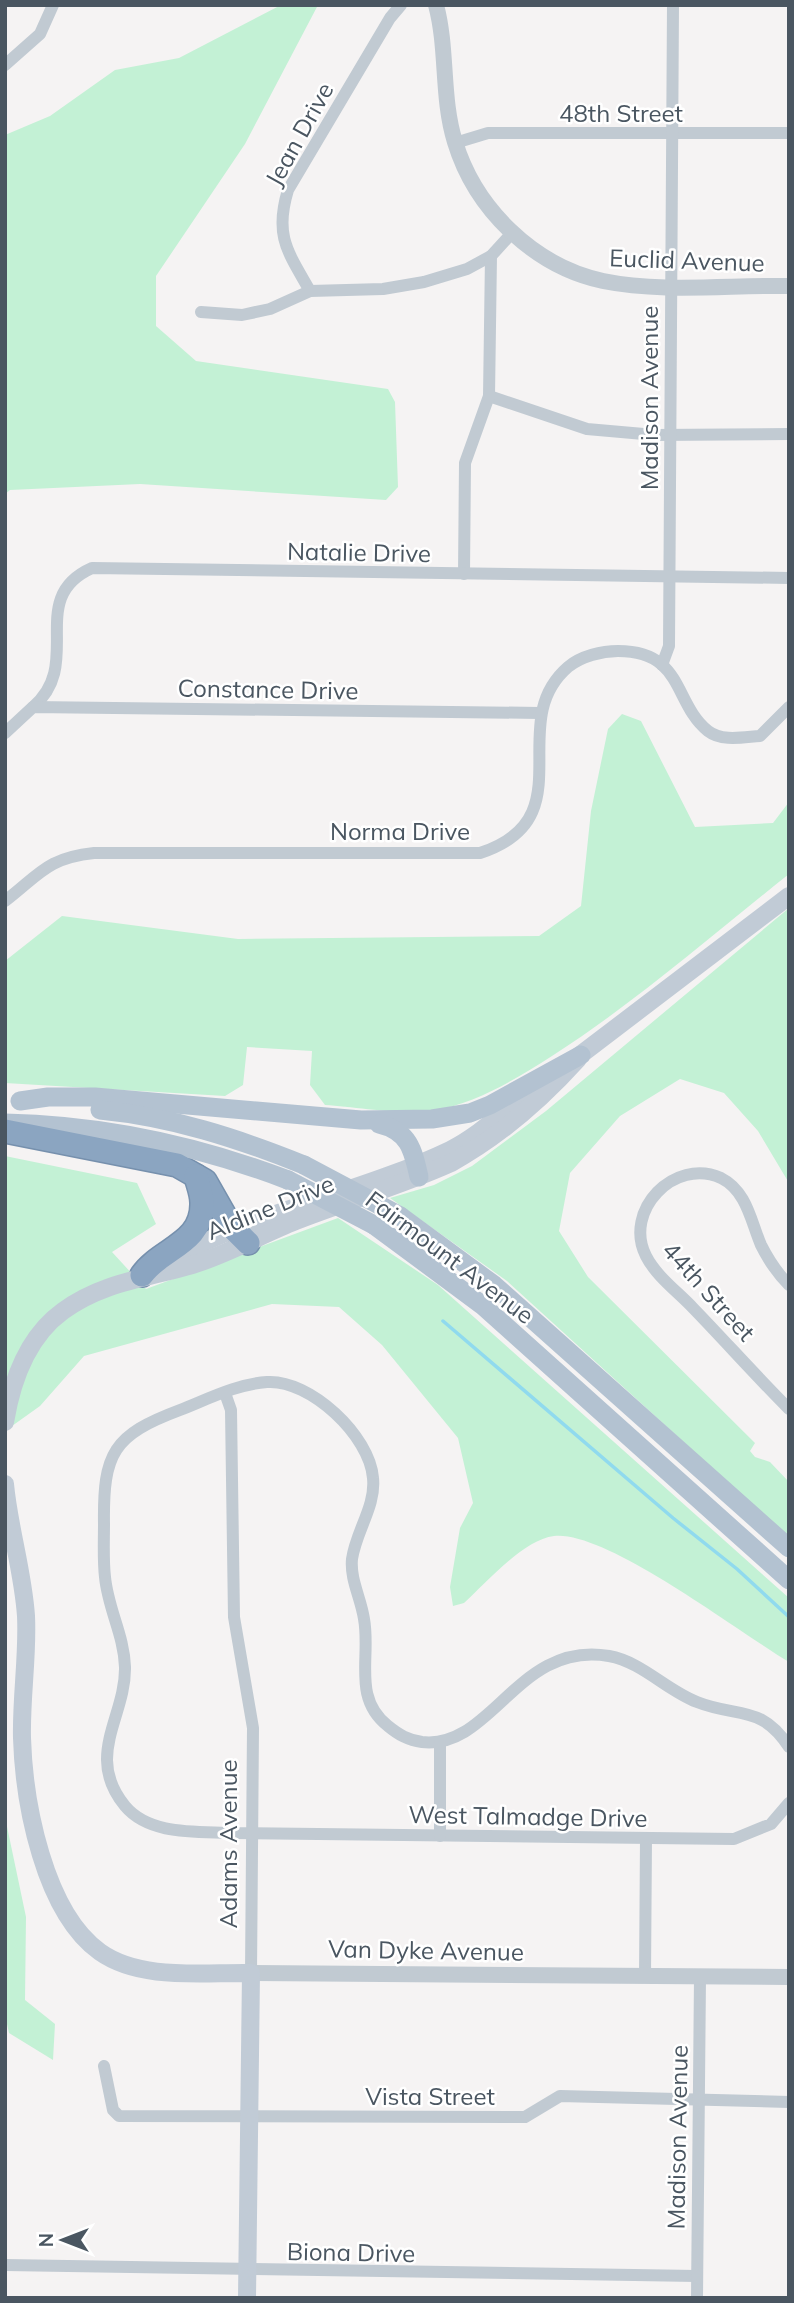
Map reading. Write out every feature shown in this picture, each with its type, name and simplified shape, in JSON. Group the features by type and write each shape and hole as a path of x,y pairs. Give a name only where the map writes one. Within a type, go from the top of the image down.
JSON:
{"highway":[{"path":"5,1131 167,1161 205,1181 242,1237"},
{"path":"142,1275 152,1260 186,1242 197,1227 202,1204 196,1176"}],"main road":[{"name":"Aldine Drive","path":"5,1422 10,1394 22,1360 40,1333 61,1311 93,1293 142,1275 176,1256 242,1237 489,1140 550,1090 581,1055 789,896"},
{"path":"13,1101 48,1097 95,1097 361,1120 432,1119 470,1113 490,1105 581,1055"},
{"name":"Fairmount Avenue","path":"13,1101 179,1122 235,1137 304,1165 400,1216 494,1285 789,1548"},
{"path":"361,1120 400,1131 409,1143 417,1170"},
{"name":"Fairmount Avenue","path":"5,1123 110,1131 178,1144 288,1180 374,1225 482,1305 789,1580"},
{"name":"Van Dyke Avenue","path":"5,1484 24,1586 26,1620 22,1736 26,1780 50,1881 76,1928 100,1952 133,1968 251,1973"},
{"name":"Adams Avenue","path":"247,2298 251,1973"}],"street":[{"path":"5,65 40,34 52,5"},
{"name":"Jean Drive","path":"310,290 287,252 282,233 281,213 288,190 390,18 401,5"},
{"path":"201,312 242,315 270,309 310,290 383,289 424,282 467,269 491,256 512,233 484,201 467,173 455,143 448,115 444,45 436,5"},
{"name":"Madison Avenue","path":"662,665 669,646 673,5"},
{"name":"48th Street","path":"455,143 488,133 789,133"},
{"name":"Euclid Avenue","path":"512,233 557,264 580,274 628,285 789,286"},
{"path":"464,574 465,463 489,396 491,256"},
{"path":"489,396 587,429 670,435 789,434"},
{"name":"Natalie Drive","path":"33,707 43,699 53,681 58,655 57,612 60,596 73,577 92,568 789,578"},
{"name":"Norma Drive","path":"5,901 46,866 70,856 94,853 480,853 495,848 528,823 539,795 540,713 547,696 570,665 602,652 633,652 662,665 677,681 709,731 728,738 760,736 789,707"},
{"path":"5,733 33,707"},
{"name":"Constance Drive","path":"33,707 540,713"},
{"name":"44th Street","path":"789,1285 762,1247 750,1212 739,1194 721,1178 690,1173 671,1180 659,1189 641,1222 647,1257 789,1409"},
{"name":"West Talmadge Drive","path":"440,1743 417,1741 400,1735 381,1721 365,1692 364,1616 352,1570 355,1544 372,1498 374,1480 365,1450 316,1397 301,1388 271,1381 225,1393 145,1423 124,1440 110,1459 104,1489 104,1577 123,1641 125,1672 107,1743 106,1759 110,1780 124,1805 137,1817 174,1830 253,1833 734,1839 771,1824 789,1803"},
{"name":"Adams Avenue","path":"225,1393 231,1410 234,1617 253,1728 251,1973"},
{"path":"440,1836 440,1743 473,1726 541,1668 560,1660 594,1655 631,1662 680,1695 703,1705 744,1711 764,1719 778,1731 789,1747"},
{"path":"645,1977 646,1838"},
{"name":"Van Dyke Avenue","path":"251,1973 789,1977"},
{"name":"Madison Avenue","path":"697,2298 700,1977"},
{"name":"Vista Street","path":"104,2066 113,2110 119,2116 525,2117 560,2096 789,2102"},
{"name":"Biona Drive","path":"5,2265 248,2272 697,2276"}],"green space":[{"path":"281,5 318,5 245,144 156,276 156,326 196,361 388,389 395,402 398,487 386,500 140,484 10,490 5,494 5,135 50,116 115,70 179,58"},
{"path":"622,714 641,721 695,827 773,823 789,802 789,874 614,1014 524,1074 495,1090 464,1102 421,1112 325,1105 310,1085 312,1051 247,1047 243,1085 225,1096 5,1083 5,961 62,916 238,939 539,936 581,906 591,811 608,729"},
{"path":"789,908 789,1183 758,1131 724,1093 680,1079 620,1116 570,1173 559,1231 588,1277 755,1443 750,1451 755,1457 770,1462 789,1482 789,1538 507,1281 390,1198 434,1185 472,1166 546,1111"},
{"path":"5,1156 137,1183 156,1224 112,1252 146,1289 338,1218 438,1285 789,1598 789,1662 673,1586 606,1549 577,1539 554,1536 530,1545 506,1563 464,1603 453,1606 450,1587 460,1528 473,1503 458,1438 382,1345 339,1307 272,1304 84,1356 40,1406 5,1431"},
{"path":"5,1817 26,1917 25,2000 55,2024 53,2060 9,2033 5,2015"}],"waterway":[{"path":"443,1321 673,1518 737,1569 789,1617"}]}
